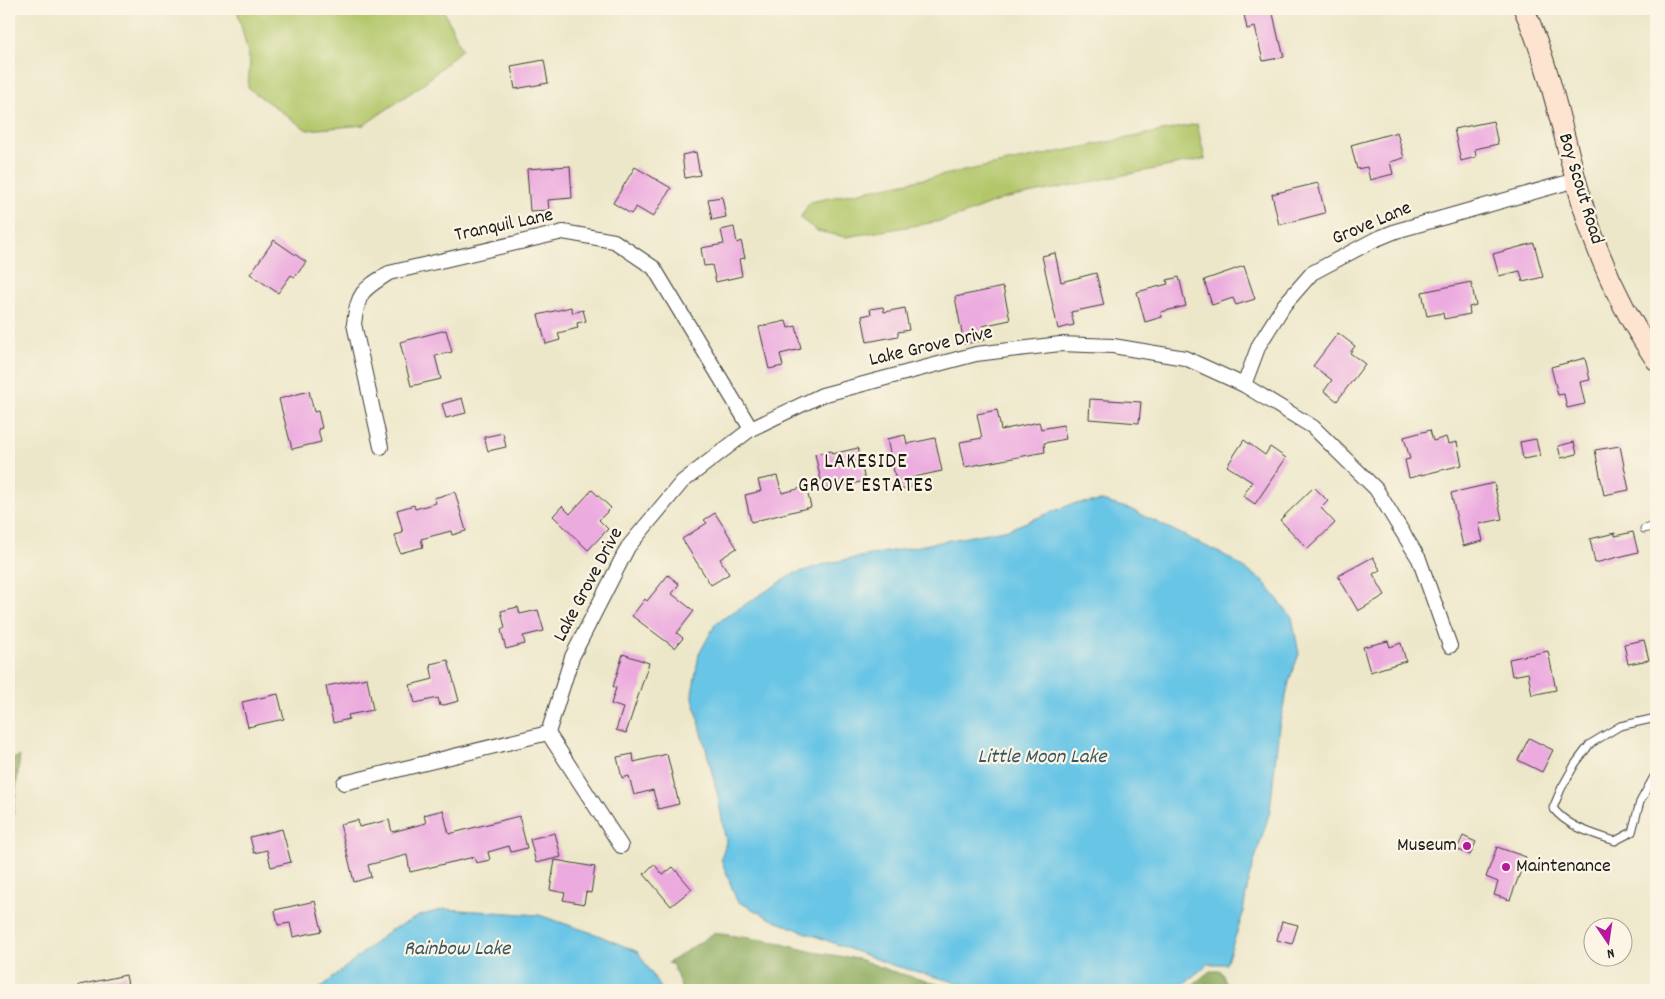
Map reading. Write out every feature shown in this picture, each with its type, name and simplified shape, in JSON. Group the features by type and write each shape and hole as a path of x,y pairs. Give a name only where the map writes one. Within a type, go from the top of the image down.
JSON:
{"street":[{"name":"Boy Scout Road","path":"1524,9 1549,82 1590,228 1614,288 1632,322 1656,360"},
{"name":"Grove Lane","path":"1244,385 1259,345 1284,305 1312,273 1374,240 1396,231 1576,180"},
{"name":"Tranquil Lane","path":"381,447 354,324 357,304 366,287 389,273 563,232 614,241 654,268 751,429"},
{"name":"Lake Grove Drive","path":"548,733 572,657 628,547 682,482 751,429 822,395 976,354 1060,344 1113,346 1185,358 1244,385 1313,427 1376,489 1419,559 1450,646"},
{"path":"344,783 548,733 621,846"}],"lane":[{"path":"1644,529 1656,526"},
{"path":"1656,718 1620,726 1590,744 1565,781 1553,808 1559,816 1589,833 1615,840 1632,832 1640,802 1656,773"}],"green space":[{"path":"237,9 443,9 462,49 422,85 364,125 307,130 248,88 250,62"},
{"path":"1197,124 1205,159 1003,199 962,215 936,222 846,237 817,231 800,218 810,202"},
{"path":"20,756 9,845 9,760"},
{"path":"714,933 770,941 813,952 859,959 891,971 958,990 682,990 673,965 668,963"},
{"path":"1210,971 1221,971 1230,990 1186,990"}],"water":[{"name":"Little Moon Lake","path":"1102,501 1130,509 1226,556 1263,581 1292,617 1299,654 1290,678 1279,726 1270,811 1249,878 1242,917 1226,964 1208,964 1176,990 984,990 892,965 775,921 737,901 721,859 726,842 717,792 692,694 699,654 716,623 793,574 828,563 1009,529 1072,504"},
{"name":"Rainbow Lake","path":"444,909 539,915 598,935 638,952 662,990 318,990 389,931 419,916"}],"building":[{"path":"1243,9 1272,9 1284,57 1263,61 1255,27 1247,29"},
{"path":"544,60 548,83 515,89 511,66"},
{"path":"1493,121 1498,144 1475,149 1476,157 1461,161 1454,129"},
{"path":"1397,132 1404,158 1390,162 1393,174 1370,180 1367,167 1357,169 1351,145"},
{"path":"696,152 700,175 685,178 682,155"},
{"path":"570,166 572,198 548,200 549,210 530,211 527,169"},
{"path":"635,167 671,188 653,217 636,207 631,214 613,203"},
{"path":"1318,183 1325,213 1279,225 1272,194"},
{"path":"722,197 726,217 712,220 708,199"},
{"path":"734,227 737,243 741,241 745,258 739,259 742,276 716,282 712,265 704,266 701,248 724,244 721,230"},
{"path":"274,240 306,262 295,277 291,275 278,293 250,274"},
{"path":"1534,243 1543,277 1523,282 1520,271 1499,276 1493,254"},
{"path":"1055,253 1061,282 1096,273 1104,305 1071,312 1074,325 1058,329 1042,256"},
{"path":"1244,266 1255,299 1236,305 1233,298 1212,305 1204,280"},
{"path":"1179,277 1186,306 1161,312 1162,317 1145,322 1137,292 1168,284 1167,280"},
{"path":"1471,282 1476,305 1469,307 1470,314 1444,319 1443,313 1427,316 1422,292"},
{"path":"1003,287 1010,320 982,326 985,340 964,344 955,297"},
{"path":"571,307 573,313 583,310 586,321 577,323 578,328 558,333 560,340 546,344 538,315"},
{"path":"883,307 884,312 905,308 909,330 898,332 898,336 867,342 862,316 871,314 870,309"},
{"path":"786,321 788,328 796,326 801,349 780,354 783,366 769,369 759,327"},
{"path":"446,330 452,352 435,356 441,379 411,386 400,342"},
{"path":"1338,333 1355,346 1350,353 1365,364 1337,401 1324,391 1332,380 1313,366"},
{"path":"1585,358 1590,380 1580,382 1585,404 1567,408 1564,394 1558,395 1551,367"},
{"path":"309,391 314,412 318,411 322,428 318,429 321,442 292,449 279,399"},
{"path":"462,398 466,413 446,418 442,404"},
{"path":"1090,399 1141,402 1139,423 1089,419"},
{"path":"997,410 1001,430 1039,422 1041,429 1063,425 1066,439 1044,443 1045,452 965,467 960,442 982,438 977,414"},
{"path":"1430,430 1433,441 1446,437 1448,444 1457,442 1462,465 1409,478 1405,460 1410,459 1404,437"},
{"path":"503,433 506,447 488,451 484,437"},
{"path":"905,435 907,444 935,438 942,471 914,477 916,486 898,490 887,439"},
{"path":"1536,439 1540,456 1523,459 1520,442"},
{"path":"1244,440 1265,455 1270,447 1286,458 1255,504 1243,496 1252,482 1227,466"},
{"path":"1574,442 1577,454 1561,458 1558,446"},
{"path":"1620,446 1629,490 1604,495 1595,450"},
{"path":"858,448 865,481 823,490 815,454 831,451 832,454"},
{"path":"777,476 782,493 806,487 811,507 751,522 745,495 761,491 758,480"},
{"path":"1494,483 1502,519 1479,524 1483,541 1463,546 1451,493"},
{"path":"1314,487 1328,501 1321,508 1335,523 1308,549 1280,520"},
{"path":"592,490 611,508 599,520 608,529 588,550 553,516 562,506 570,514"},
{"path":"455,492 466,531 452,535 451,531 421,539 423,547 400,553 395,535 403,533 397,510 414,505 415,509 436,503 434,498"},
{"path":"715,513 737,548 720,559 729,574 711,585 682,539 707,523 704,520"},
{"path":"1633,532 1638,552 1595,563 1590,539 1615,533 1615,536"},
{"path":"1373,557 1380,570 1373,574 1385,595 1358,611 1338,576"},
{"path":"668,575 679,584 672,594 694,611 677,633 683,638 675,648 632,616"},
{"path":"518,607 520,614 538,610 544,631 523,636 525,644 506,649 501,630 505,628 501,611"},
{"path":"1644,640 1649,660 1628,664 1624,644"},
{"path":"1388,641 1390,647 1401,643 1406,661 1370,672 1363,647"},
{"path":"1548,651 1556,690 1532,695 1528,673 1512,676 1509,659"},
{"path":"623,654 649,663 626,733 616,730 623,708 611,704 616,688 613,687"},
{"path":"448,660 459,701 440,706 438,698 415,703 410,685 433,679 430,664"},
{"path":"367,678 373,710 348,715 349,719 333,723 326,686"},
{"path":"278,694 284,719 248,727 242,702"},
{"path":"1529,738 1553,750 1542,772 1518,760"},
{"path":"633,754 634,762 667,754 679,804 658,809 653,790 634,795 629,776 622,778 617,757"},
{"path":"443,810 449,834 519,816 527,848 511,852 509,846 488,852 490,860 476,863 474,857 410,872 407,855 368,865 371,877 354,882 340,824 358,820 359,827 389,820 392,832 426,823 424,815"},
{"path":"282,829 291,862 271,867 267,850 254,853 250,837"},
{"path":"555,833 561,857 536,863 530,839"},
{"name":"Museum","path":"1463,836 1476,842 1470,855 1457,849"},
{"name":"Maintenance","path":"1497,847 1526,857 1510,900 1494,895 1498,882 1486,877"},
{"path":"555,860 595,867 591,893 586,892 584,904 563,900 565,893 550,890"},
{"path":"654,864 663,875 673,867 692,889 671,906 644,874"},
{"path":"315,901 322,931 293,937 290,923 278,925 275,910"},
{"path":"1282,921 1298,925 1292,944 1277,940"},
{"path":"126,975 129,990 80,990 79,985"}],"place":[{"name":"Museum","path":"1467,846"},
{"name":"Maintenance","path":"1506,867"}],"district":[{"name":"LAKESIDE GROVE ESTATES","path":"866,475"}]}
